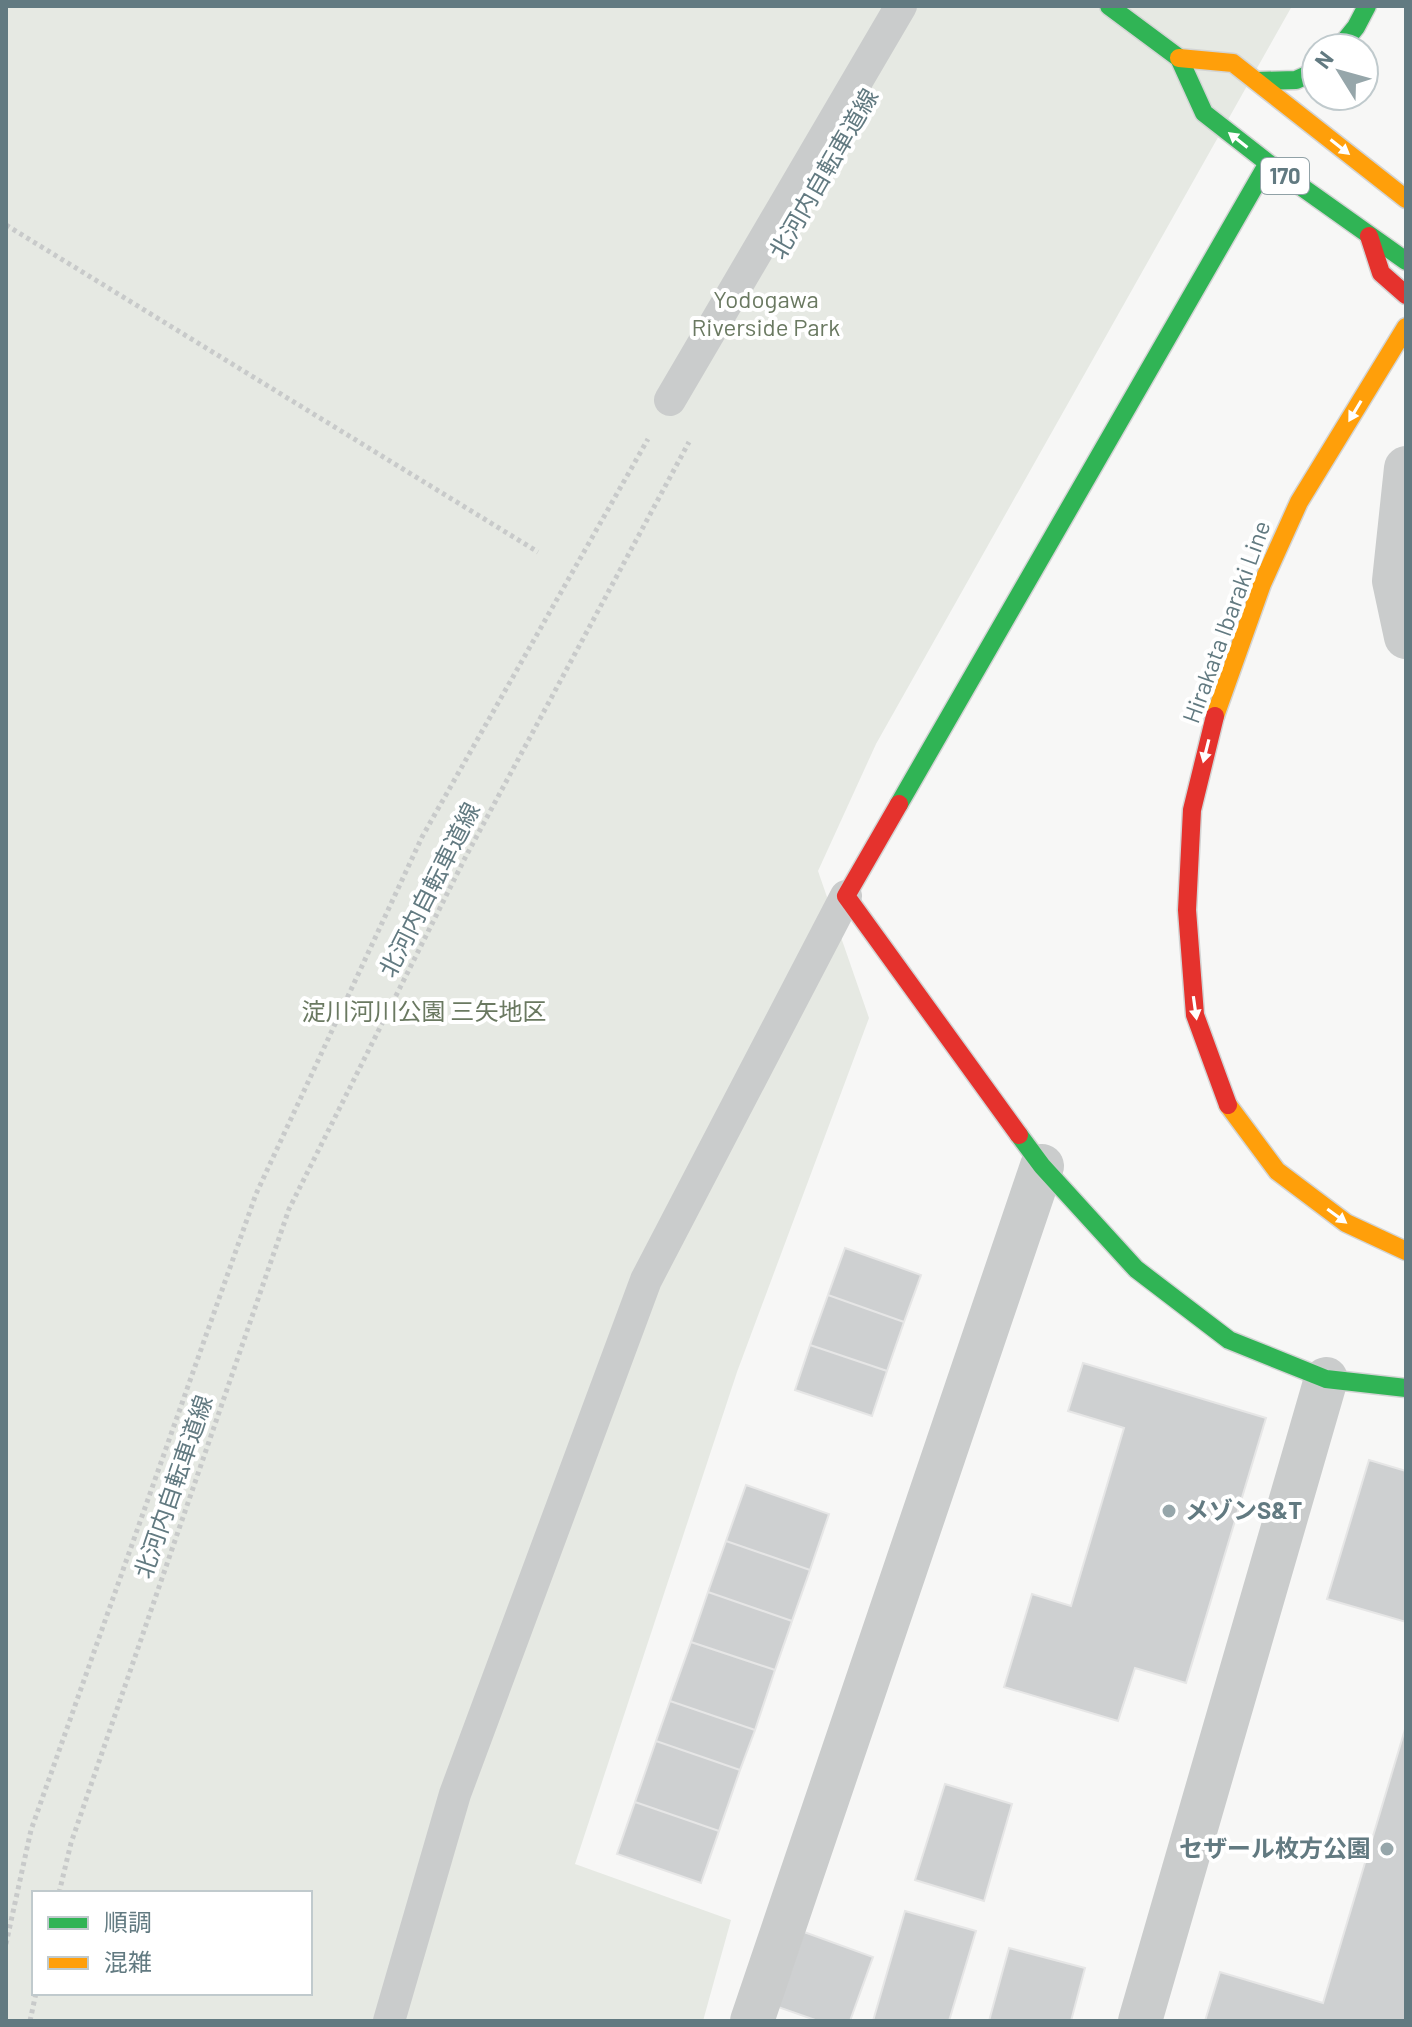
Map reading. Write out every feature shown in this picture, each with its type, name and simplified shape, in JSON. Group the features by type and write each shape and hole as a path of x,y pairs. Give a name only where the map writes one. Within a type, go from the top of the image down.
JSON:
{"main road":[{"name":"170","path":"1109,6 1179,58 1204,113 1268,163 1400,256"},
{"path":"1352,32 1367,6"},
{"name":"170","path":"1179,58 1233,63 1406,199"},
{"path":"1257,81 1300,78"},
{"path":"1268,163 846,896 1042,1166 1136,1269 1229,1340 1326,1379 1406,1388"},
{"path":"1369,236 1381,273 1406,295"},
{"name":"Hirakata Ibaraki Line","path":"1406,327 1299,502 1262,584 1217,707 1192,810 1187,910 1195,1015 1224,1100 1277,1171 1346,1223 1406,1251"}],"street":[{"path":"1406,468 1394,581 1406,637"},
{"path":"752,2021 1042,1166"},
{"path":"1140,2021 1326,1379"}],"lane":[{"path":"670,400 901,6"},
{"path":"389,2021 455,1794 646,1280 846,896"}],"path":[{"path":"6,225 538,552"},
{"name":"北河内自転車道線","path":"6,1944 31,1830 256,1194 422,837 670,400"},
{"name":"北河内自転車道線","path":"59,1891 71,1843 289,1209 465,858 693,434"},
{"path":"30,2021 36,1995"}],"green space":[{"name":"淀川河川公園 三矢地区","path":"6,6 1292,6 876,744 818,871 869,1018 737,1372 575,1864 731,1920 703,2021 6,2021"}],"building":[{"path":"845,1248 921,1275 904,1322 828,1295"},
{"path":"828,1295 904,1322 887,1371 810,1345"},
{"path":"810,1345 887,1371 872,1416 795,1390"},
{"name":"メゾンS&T","path":"1083,1363 1266,1418 1186,1683 1135,1668 1118,1721 1004,1687 1032,1594 1071,1606 1124,1428 1068,1411"},
{"path":"1369,1460 1406,1471 1406,1622 1327,1599"},
{"path":"746,1485 829,1514 810,1570 726,1541"},
{"path":"726,1541 810,1570 792,1621 708,1592"},
{"path":"708,1592 792,1621 775,1670 691,1642"},
{"path":"691,1642 775,1670 755,1730 670,1701"},
{"path":"670,1701 755,1730 740,1770 656,1741"},
{"name":"セザール枚方公園","path":"1406,1726 1406,2021 1205,2021 1220,1972 1323,2003"},
{"path":"656,1741 740,1770 719,1831 635,1802"},
{"path":"945,1784 1012,1804 984,1901 915,1880"},
{"path":"635,1802 719,1831 701,1883 617,1854"},
{"path":"905,1911 976,1931 949,2021 873,2021"},
{"path":"804,1932 873,1957 850,2021 818,2021 778,2007"},
{"path":"1009,1948 1085,1968 1071,2021 989,2021"}],"traffic: fast":[{"path":"1109,6 1179,58 1204,113 1268,163 1406,261"},
{"path":"1352,32 1367,6"},
{"path":"1257,81 1300,78"},
{"path":"899,804 1268,163"},
{"path":"1019,1135 1042,1166 1136,1269 1229,1340 1326,1379 1406,1388"}],"traffic: slow":[{"path":"1179,58 1233,63 1406,199"},
{"path":"1215,716 1262,584 1299,502 1406,327"},
{"path":"1228,1105 1277,1171 1346,1223 1406,1251"}],"traffic: jam":[{"path":"1369,236 1381,273 1406,295"},
{"path":"1215,716 1192,810 1187,910 1195,1015 1228,1105"},
{"path":"899,804 846,896 1019,1135"}],"place":[{"name":"メゾンS&T","path":"1169,1511"},
{"name":"セザール枚方公園","path":"1387,1849"}],"park label":[{"name":"Yodogawa Riverside Park","path":"766,314"}]}
